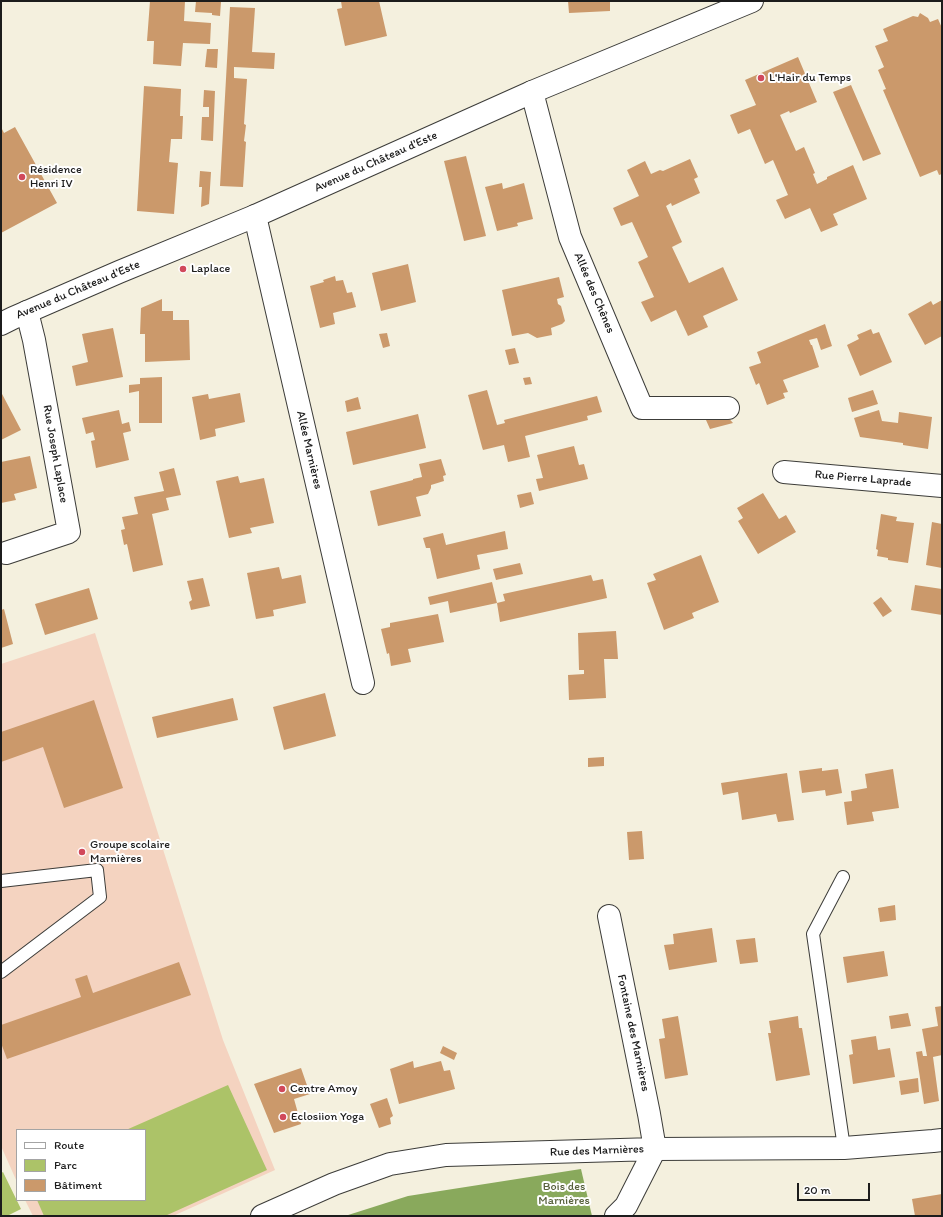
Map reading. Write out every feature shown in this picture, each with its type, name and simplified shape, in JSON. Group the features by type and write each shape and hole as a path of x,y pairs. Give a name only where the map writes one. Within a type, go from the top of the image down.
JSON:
{"street":[{"name":"Avenue du Château d'Este","path":"1,324 119,272 255,216 532,92 752,1"},
{"name":"Allée des Chênes","path":"532,92 570,237 642,408 728,408"},
{"name":"Allée Marnières","path":"255,216 363,683"},
{"name":"Rue Joseph Laplace","path":"6,553 69,532 28,312"},
{"name":"Rue Pierre Laprade","path":"784,472 942,486"},
{"name":"Fontaine des Marnières","path":"609,916 650,1114 655,1149"},
{"name":"Rue des Marnières","path":"262,1216 334,1184 390,1164 446,1155 655,1149 844,1148 942,1140"},
{"path":"616,1216 626,1206 655,1149"}],"lane":[{"path":"1,881 97,870 100,897 1,972"},
{"path":"843,877 813,934 844,1148"}],"shaded area":[{"name":"Groupe scolaire Marnières","path":"95,633 223,1040 275,1170 173,1216 33,1216 26,1201 146,1201 146,1129 16,1129 16,1180 1,1146 1,664"}],"green space":[{"path":"228,1085 267,1170 165,1216 44,1216 37,1201 146,1201 146,1129 128,1129"},
{"name":"Bois des Marnières","path":"581,1169 592,1216 345,1216 408,1196"},
{"path":"3,1172 21,1209 7,1216 1,1216 1,1173"}],"building":[{"path":"150,1 185,1 184,21 211,23 210,44 183,43 181,66 153,64 154,41 147,41"},
{"path":"196,1 221,2 220,16 212,15 212,13 195,12"},
{"path":"341,1 379,1 387,36 345,46 337,9 342,8"},
{"path":"568,1 610,1 610,11 569,13"},
{"path":"230,7 255,8 252,52 275,53 274,69 234,67 234,78 247,79 244,124 246,125 244,141 246,142 243,187 220,186"},
{"path":"920,13 928,18 930,22 938,19 942,28 942,174 939,175 937,170 920,177 883,90 886,89 878,70 884,67 875,46 888,41 883,29 913,16 918,17"},
{"path":"207,49 218,49 217,68 205,67"},
{"path":"798,57 817,102 790,113 789,111 780,115 796,151 804,147 815,173 813,174 817,184 827,179 827,177 853,165 867,199 833,214 838,225 821,232 810,208 785,219 776,200 788,195 773,160 765,164 750,129 738,134 730,115 756,105 745,80"},
{"path":"851,85 881,154 863,161 833,92"},
{"path":"144,86 181,89 180,116 183,116 182,139 171,139 169,162 178,163 174,214 137,211"},
{"path":"204,90 215,91 213,141 201,140 202,117 209,117 209,107 203,107"},
{"name":"Résidence Henri IV","path":"1,127 4,133 15,127 57,203 1,233"},
{"path":"466,156 486,236 464,241 444,161"},
{"path":"690,159 698,177 694,179 700,193 672,206 671,203 666,206 682,242 672,247 689,283 723,267 738,300 703,316 708,327 688,336 676,310 651,322 641,302 654,297 638,262 648,257 632,222 621,226 613,208 639,196 627,170 645,161 651,174 660,170 663,171"},
{"path":"200,171 211,172 209,204 201,207 202,187 199,187"},
{"path":"502,183 503,189 524,183 533,219 517,223 518,226 497,231 485,187"},
{"path":"408,264 416,302 381,311 372,273"},
{"path":"335,276 336,281 343,280 347,293 352,292 356,307 333,313 335,324 320,328 310,286 324,282 323,280"},
{"path":"559,277 564,297 557,299 558,304 561,306 565,321 562,324 551,328 552,335 537,338 528,333 512,336 502,290"},
{"path":"162,299 162,311 173,311 173,320 189,320 190,360 145,362 145,334 140,334 141,308"},
{"path":"942,300 942,336 925,345 908,314 931,301 933,305"},
{"path":"825,324 832,346 821,350 817,338 809,340 819,367 783,380 788,392 783,393 785,398 767,405 759,383 756,385 749,367 761,363 757,352"},
{"path":"113,328 123,377 76,386 72,366 88,362 82,334"},
{"path":"871,329 873,334 879,332 892,362 860,376 847,345 859,339 857,335"},
{"path":"387,333 390,346 383,348 379,334"},
{"path":"515,348 519,363 509,365 505,350"},
{"path":"162,377 162,423 139,423 139,391 129,393 129,385 140,384 140,378"},
{"path":"530,377 532,384 525,385 523,378"},
{"path":"487,390 497,425 505,423 504,420 597,396 602,412 587,416 588,420 525,436 530,457 508,462 504,445 483,450 482,447 468,395"},
{"path":"873,390 878,404 852,412 848,398"},
{"path":"1,392 21,430 1,440"},
{"path":"240,393 245,422 215,429 216,436 200,440 192,397 208,394 209,399"},
{"path":"358,397 361,409 347,412 345,401"},
{"path":"119,410 122,424 129,422 131,431 123,433 129,460 96,468 91,441 95,440 93,432 86,434 82,418"},
{"path":"879,410 882,421 898,423 899,412 932,417 928,449 903,445 903,443 860,437 854,418"},
{"path":"418,414 426,448 353,465 346,432"},
{"path":"725,414 733,423 710,429 706,420"},
{"path":"574,446 579,465 584,464 588,479 539,491 536,479 543,478 537,455"},
{"path":"30,456 37,488 14,494 16,500 1,503 1,462"},
{"path":"441,459 446,475 443,476 444,481 431,485 428,494 416,497 421,516 378,526 370,491 422,477 419,464"},
{"path":"174,468 181,495 166,498 169,510 152,514 163,565 133,572 127,544 124,545 121,530 125,529 122,517 138,514 134,497 164,491 159,472"},
{"path":"238,476 240,483 264,478 274,523 250,528 252,533 229,538 216,481"},
{"path":"531,492 534,504 520,508 517,495"},
{"path":"763,493 779,519 786,515 796,532 758,554 738,521 743,518 737,508"},
{"path":"881,514 897,517 896,521 914,523 908,563 888,560 888,558 877,556 878,550 876,549"},
{"path":"932,522 942,524 942,568 926,565"},
{"path":"505,531 508,549 477,555 480,569 437,579 430,548 426,548 423,538 443,533 446,545"},
{"path":"701,555 719,602 692,613 694,618 664,630 647,583 656,580 653,574"},
{"path":"520,563 523,574 496,580 493,569"},
{"path":"279,567 282,579 301,575 306,603 273,610 274,616 256,619 247,573"},
{"path":"591,575 593,581 603,579 607,598 500,622 497,603 505,601 503,594"},
{"path":"203,578 210,606 191,610 189,602 192,600 187,581"},
{"path":"492,582 497,603 450,613 448,601 430,605 428,597"},
{"path":"915,585 942,589 942,615 911,610"},
{"path":"89,588 98,619 45,635 35,604"},
{"path":"881,597 892,611 883,617 873,603"},
{"path":"4,609 13,644 1,648 1,610"},
{"path":"438,614 444,642 408,649 411,662 391,666 389,653 387,654 381,629 390,627 390,623"},
{"path":"616,631 618,659 604,659 606,698 569,700 568,675 584,674 584,670 579,670 578,633"},
{"path":"325,693 336,736 284,750 273,707"},
{"path":"233,698 238,720 157,738 152,717"},
{"path":"94,700 123,788 64,808 43,747 1,762 1,732"},
{"path":"604,757 604,766 588,767 588,758"},
{"path":"822,768 822,771 838,769 842,793 826,796 825,790 802,793 799,771"},
{"path":"893,769 899,808 872,812 874,821 847,825 844,802 852,801 851,791 867,788 865,774"},
{"path":"787,773 794,820 778,822 776,814 742,820 738,792 723,795 721,783"},
{"path":"642,831 644,859 629,860 627,832"},
{"path":"895,905 896,920 880,922 878,908"},
{"path":"712,928 717,962 669,970 664,945 674,944 673,934"},
{"path":"755,938 758,962 740,964 736,940"},
{"path":"884,951 888,976 847,983 843,957"},
{"path":"179,962 191,995 7,1059 1,1043 1,1025 81,997 75,979 87,975 93,993"},
{"path":"942,1006 942,1055 933,1057 939,1101 924,1104 916,1052 922,1051 923,1056 927,1056 922,1029 938,1026 935,1007"},
{"path":"908,1013 911,1026 891,1029 889,1016"},
{"path":"678,1016 688,1075 665,1079 659,1039 665,1038 662,1019"},
{"path":"798,1016 799,1028 802,1028 810,1075 776,1081 768,1033 771,1033 769,1021"},
{"path":"876,1036 878,1050 890,1048 895,1077 853,1084 849,1055 853,1054 851,1040"},
{"path":"443,1046 457,1053 454,1060 440,1053"},
{"path":"413,1061 414,1068 441,1061 444,1071 450,1070 455,1089 399,1104 390,1069"},
{"name":"Centre Amoy","path":"301,1068 310,1094 294,1099 301,1124 274,1133 254,1084"},
{"path":"918,1078 919,1092 901,1095 899,1081"},
{"path":"387,1098 393,1116 390,1118 391,1124 379,1128 370,1104"},
{"path":"942,1194 942,1216 915,1216 912,1199"}],"place":[{"name":"L'Hair du Temps","path":"761,78"},
{"name":"Résidence Henri IV","path":"22,177"},
{"name":"Laplace","path":"183,269"},
{"name":"Groupe scolaire Marnières","path":"82,852"},
{"name":"Centre Amoy","path":"282,1089"},
{"name":"Eclosiion Yoga","path":"283,1117"}]}
